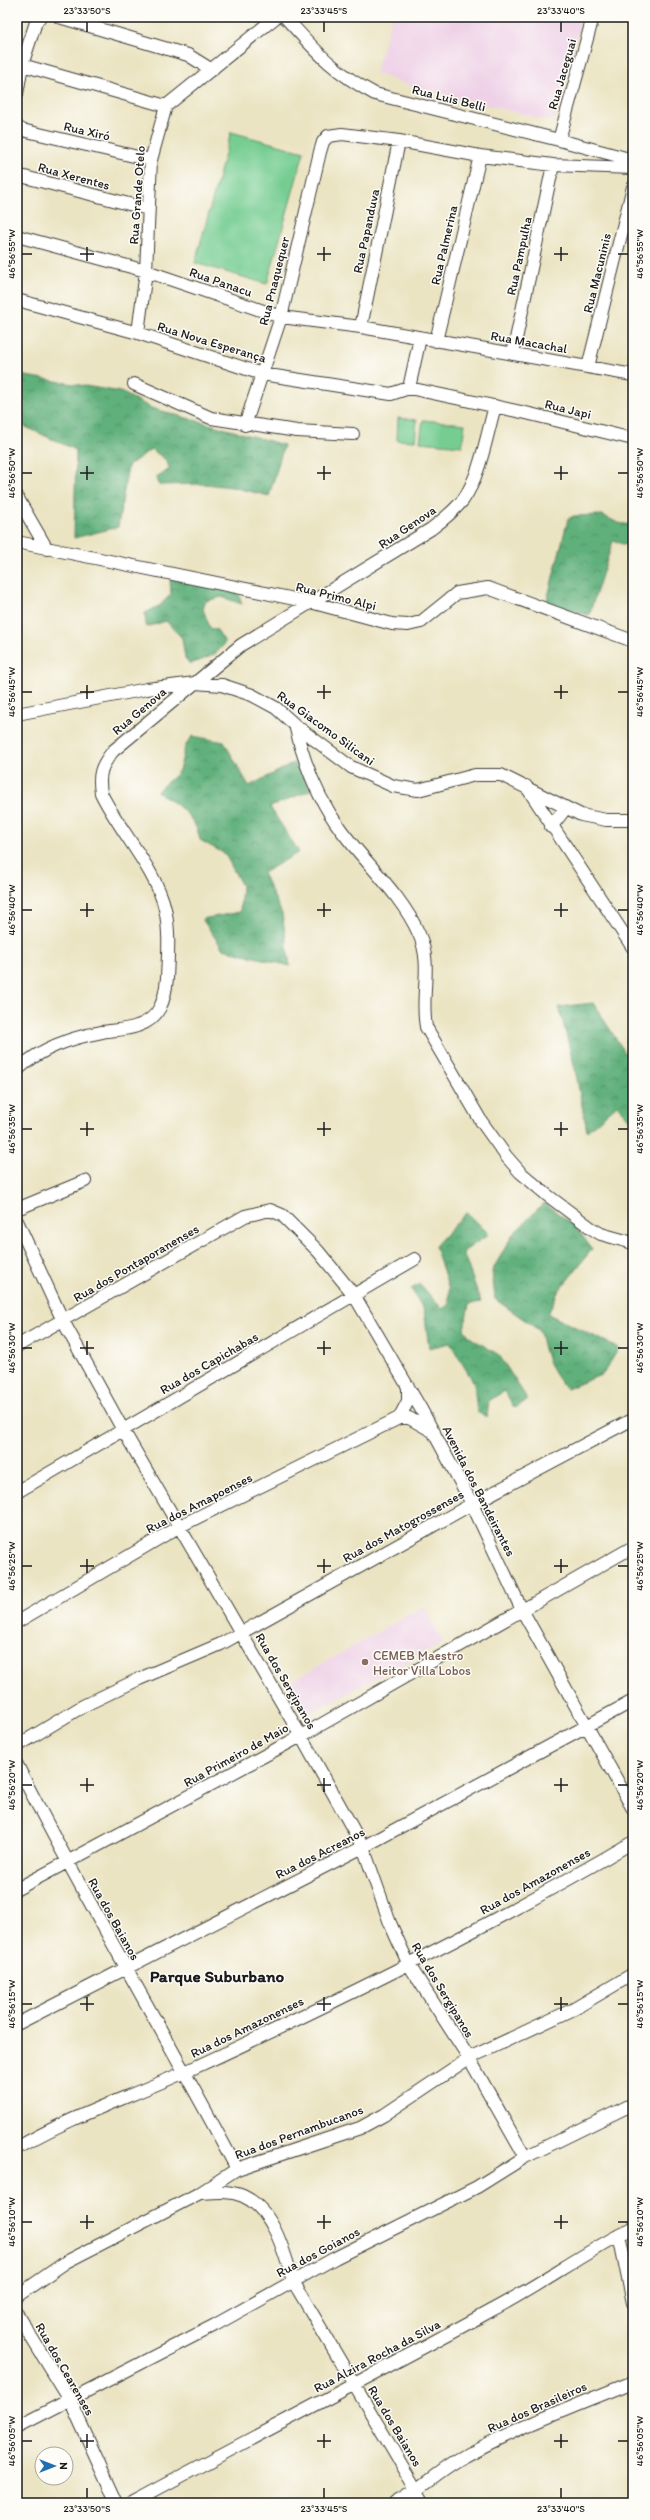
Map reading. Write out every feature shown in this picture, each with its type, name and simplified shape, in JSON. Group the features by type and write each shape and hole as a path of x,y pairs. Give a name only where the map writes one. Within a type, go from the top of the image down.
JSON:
{"street":[{"path":"17,94 22,65 36,22 40,17"},
{"path":"59,17 188,55 212,70"},
{"path":"22,65 166,106 276,17"},
{"name":"Rua Luis Belli","path":"285,17 328,64 351,81 375,94 633,160"},
{"name":"Rua Jaceguai","path":"559,140 593,17"},
{"name":"Rua Grande Otelo","path":"138,333 146,271 151,160 166,106"},
{"name":"Rua Xiró","path":"17,126 22,130 151,160"},
{"name":"Rua Pnaquequer","path":"245,424 281,317 323,142 328,136 342,134 399,141"},
{"path":"399,141 480,156 553,165 633,168"},
{"name":"Rua Papanduva","path":"360,327 399,141"},
{"name":"Rua Palmerina","path":"436,341 480,156"},
{"name":"Rua Pampulha","path":"512,353 553,165"},
{"name":"Rua Xerentes","path":"17,175 148,209"},
{"name":"Rua Macuninis","path":"588,367 633,187"},
{"name":"Rua Panacu","path":"17,236 146,271 281,317 360,327 420,338"},
{"name":"Rua Nova Esperança","path":"17,300 138,333 262,374 391,394 409,388 495,406"},
{"path":"409,388 420,338"},
{"name":"Rua Macachal","path":"420,338 633,375"},
{"path":"134,384 211,418 297,432 353,434"},
{"name":"Rua Japi","path":"495,406 633,439"},
{"name":"Rua Genova","path":"17,1070 44,1051 71,1038 137,1026 151,1020 160,1009 166,993 169,936 165,908 154,881 107,806 101,793 98,778 101,765 113,751 242,645 314,603 431,529 449,515 463,499 473,483 495,406"},
{"path":"17,497 47,549"},
{"name":"Rua Primo Alpi","path":"17,542 314,603 392,624 408,625 421,622 457,593 488,588 633,641"},
{"name":"Rua Giacomo Silicani","path":"17,714 146,689 195,683 222,685 252,696 276,708 295,725 351,767 377,780 406,789 430,788 475,776 489,774 501,775 525,785 566,808 592,818 633,820"},
{"path":"295,725 303,757 315,789 340,829 397,897 419,934 427,961 426,1027 481,1122 506,1156 546,1196 601,1234 633,1244"},
{"path":"525,785 551,827 633,948"},
{"path":"551,827 566,808"},
{"path":"17,1209 85,1180"},
{"name":"Avenida dos Bandeirantes","path":"270,1210 282,1215 293,1224 354,1295 434,1432 472,1504 522,1610 633,1809"},
{"name":"Rua dos Pontaporanenses","path":"17,1346 63,1321 95,1300 245,1216 270,1210"},
{"name":"Rua dos Sergipanos","path":"17,1221 63,1321 123,1430 301,1736 363,1847 390,1922 409,1965 469,2058 525,2157"},
{"name":"Rua dos Capichabas","path":"17,1492 415,1259"},
{"path":"408,1386 408,1401 399,1418 409,1418 434,1432"},
{"name":"Rua dos Amapoenses","path":"17,1622 180,1526 399,1418"},
{"name":"Rua dos Matogrossenses","path":"17,1746 83,1706 139,1678 221,1644 472,1504 633,1419"},
{"name":"Rua Primeiro de Maio","path":"17,1889 301,1736 633,1547"},
{"name":"Rua dos Acreanos","path":"17,2024 363,1847 633,1701"},
{"name":"Rua dos Baianos","path":"17,1765 67,1863 125,1968 186,2072 237,2169"},
{"name":"Rua dos Amazonenses","path":"17,2148 78,2116 186,2072 409,1965 554,1888 633,1842"},
{"name":"Rua dos Pernambucanos","path":"17,2296 66,2262 200,2193 237,2169 360,2128 384,2115 469,2058 581,2006 633,1974"},
{"name":"Rua dos Goianos","path":"17,2427 215,2325 335,2258 477,2187 525,2157 633,2104"},
{"name":"Rua dos Baianos","path":"200,2193 226,2192 242,2196 262,2210 284,2250 293,2281 424,2503"},
{"name":"Rua Alzira Rocha da Silva","path":"132,2503 237,2446 355,2386 533,2288 619,2235 633,2228"},
{"path":"619,2235 633,2303"},
{"path":"17,2282 32,2286"},
{"name":"Rua dos Cearenses","path":"17,2314 70,2400 117,2503"},
{"name":"Rua dos Brasileiros","path":"395,2503 417,2491 456,2461 518,2428 633,2382"}],"shaded area":[{"path":"392,17 581,17 556,119 547,120 408,85 375,73"},
{"name":"CEMEB Maestro Heitor Villa Lobos","path":"424,1606 443,1643 307,1714 290,1682"}],"green space":[{"path":"231,132 304,152 267,284 195,263"},
{"path":"17,371 20,375 121,392 151,408 284,445 269,496 232,487 204,484 159,485 156,477 170,469 165,459 151,449 128,466 118,527 74,538 76,450 17,423"},
{"path":"398,418 417,420 415,441 397,440"},
{"path":"423,420 465,424 462,446 420,442"},
{"path":"602,515 618,523 633,525 633,547 613,541 589,615 546,604 568,519 574,516"},
{"path":"170,579 237,590 242,604 222,597 206,601 203,609 210,628 217,630 225,642 215,654 190,664 185,658 182,638 166,621 146,627 145,613 159,606 171,594"},
{"path":"193,736 224,742 249,786 294,763 311,790 270,807 299,852 263,873 282,914 290,966 223,949 202,919 240,912 242,886 225,854 200,840 198,832 190,818 172,801 157,792 175,776 179,770 185,747"},
{"path":"593,1003 633,1065 633,1123 617,1105 587,1131 575,1069 559,1007"},
{"path":"544,1203 575,1226 592,1249 558,1292 548,1314 619,1348 603,1374 567,1389 552,1370 546,1355 540,1331 495,1299 492,1271 513,1234"},
{"path":"467,1212 489,1234 463,1252 481,1302 469,1304 464,1329 471,1338 499,1355 528,1400 514,1408 505,1391 489,1400 487,1417 477,1412 474,1383 450,1343 429,1348 424,1310 411,1289 420,1284 442,1309 449,1305 449,1289 435,1246"}],"place":[{"name":"CEMEB Maestro Heitor Villa Lobos","path":"365,1662"}],"district":[{"name":"Parque Suburbano","path":"217,1976"}]}
